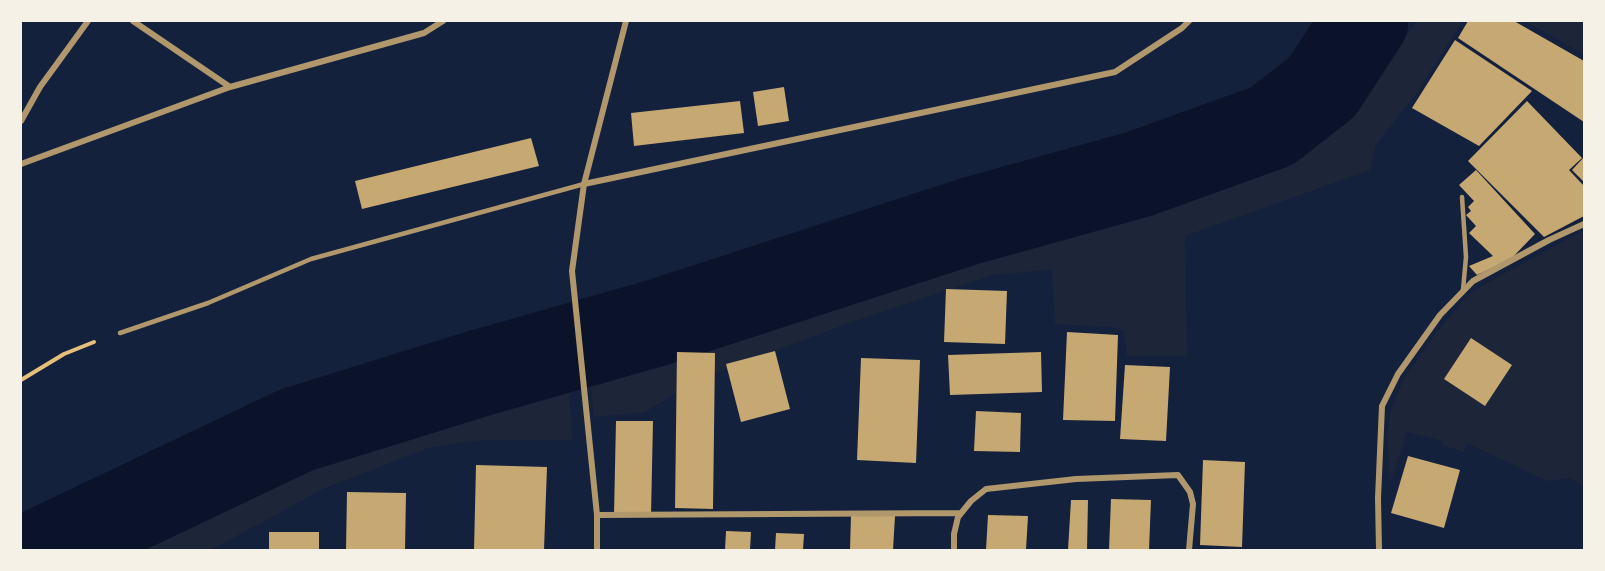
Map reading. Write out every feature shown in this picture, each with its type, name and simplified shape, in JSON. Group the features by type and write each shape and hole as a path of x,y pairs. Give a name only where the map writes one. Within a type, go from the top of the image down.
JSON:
{"street":[{"path":"21,121 40,87 88,21"},
{"path":"133,21 230,87"},
{"path":"21,158 21,164 230,87 424,33 443,21"},
{"path":"597,550 597,515 572,271 584,184 626,21"},
{"path":"584,184 1115,72 1189,21"},
{"path":"1379,550 1378,498 1382,406 1398,374 1440,315 1473,281 1584,224"},
{"path":"954,550 956,522 971,501 986,489 1076,479 1178,475 1190,492 1193,504 1189,550"},
{"path":"597,515 961,513"}],"lane":[{"path":"120,333 208,303 311,259 584,184"},
{"path":"1462,197 1466,257 1463,291"}],"path":[{"path":"21,380 64,354 120,333"}],"shaded area":[{"path":"1418,21 1463,21 1416,94 1376,145 1370,170 1185,236 1187,356 1127,356 1124,330 1112,327 1055,324 1052,269 990,276 849,323 701,378 645,412 594,417 588,363 680,339 816,296 858,290 903,276 932,256 948,249 1054,221 1176,176 1266,158 1291,143 1346,87 1401,42"},
{"path":"1525,21 1584,21 1584,54"},
{"path":"1584,230 1584,486 1569,478 1547,481 1467,443 1464,452 1442,445 1443,441 1407,432 1390,483 1387,437 1390,412 1404,378 1436,333 1468,295"},
{"path":"568,361 572,440 481,440 431,447 325,488 211,550 110,550 306,456 464,403"}],"building":[{"path":"1468,21 1514,21 1584,61 1584,122 1458,38"},
{"path":"1455,40 1532,91 1479,146 1412,108"},
{"path":"784,87 789,121 758,126 753,92"},
{"path":"740,101 744,133 634,146 631,113"},
{"path":"1527,101 1582,158 1569,170 1584,186 1584,216 1544,237 1468,161"},
{"path":"531,138 539,166 362,209 355,181"},
{"path":"1584,157 1584,182 1572,170"},
{"path":"1476,170 1535,234 1511,259 1477,275 1469,266 1493,256 1469,233 1476,226 1466,215 1471,211 1468,207 1474,201 1459,185"},
{"path":"946,289 1007,291 1005,344 944,342"},
{"path":"1067,332 1118,335 1115,421 1063,420"},
{"path":"1471,338 1512,365 1485,406 1444,379"},
{"path":"775,351 790,409 741,422 726,364"},
{"path":"677,352 715,353 713,509 675,508"},
{"path":"1041,352 1042,392 950,395 948,355"},
{"path":"861,358 920,360 916,463 857,460"},
{"path":"1125,365 1170,367 1166,441 1120,439"},
{"path":"976,411 1021,413 1020,452 974,451"},
{"path":"616,421 653,421 651,515 614,514"},
{"path":"1408,456 1460,470 1444,528 1391,513"},
{"path":"1203,460 1245,462 1242,547 1200,545"},
{"path":"476,465 547,467 544,550 474,550"},
{"path":"347,492 406,493 405,550 346,550"},
{"path":"1111,499 1151,500 1149,550 1109,550"},
{"path":"1071,500 1088,500 1087,550 1068,550"},
{"path":"851,515 895,516 893,550 850,550"},
{"path":"988,515 1028,516 1026,550 986,550"},
{"path":"726,531 751,532 750,550 725,550"},
{"path":"269,532 319,532 319,550 269,550"},
{"path":"776,533 804,534 803,550 775,550"}],"waterway":[{"path":"44,550 296,430 480,373 656,323 970,221 1139,174 1272,126 1322,87 1365,21"}]}
